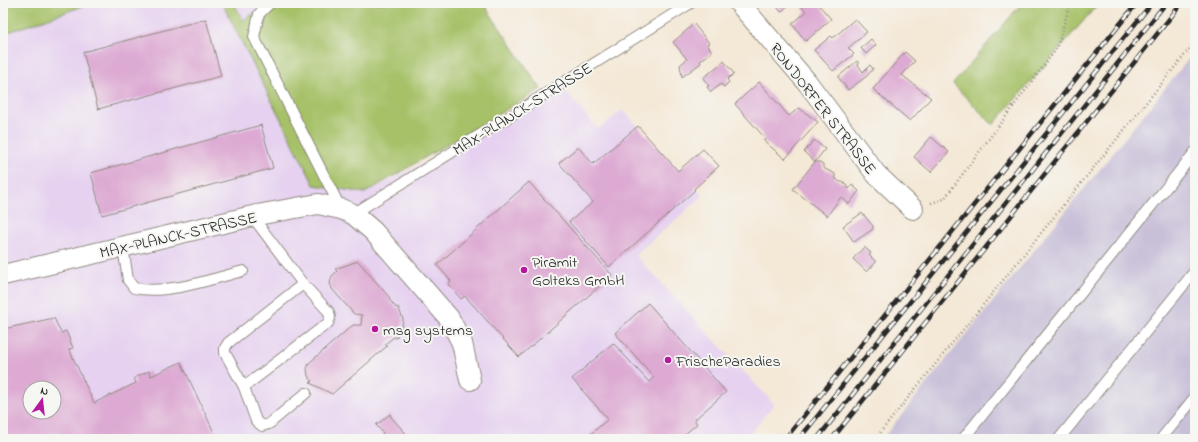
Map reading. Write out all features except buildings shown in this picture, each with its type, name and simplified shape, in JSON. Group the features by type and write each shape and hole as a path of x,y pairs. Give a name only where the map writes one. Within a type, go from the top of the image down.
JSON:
{"street":[{"name":"RONDORFER STRASSE","path":"739,3 807,82 876,174 913,209"},
{"name":"MAX-PLANCK-STRASSE","path":"3,275 252,216 318,204 347,211"},
{"path":"347,211 373,231 449,318 462,343 470,380"}],"lane":[{"path":"270,3 259,14 254,37 347,211"},
{"name":"MAX-PLANCK-STRASSE","path":"347,211 691,3"},
{"path":"963,439 1195,152"},
{"path":"244,388 328,323 330,318 329,312 304,284 252,216"},
{"path":"123,247 128,280 134,288 147,291 170,288 243,271"},
{"path":"1059,439 1195,270"},
{"path":"304,284 228,343 225,348 225,353 244,388 256,421 262,426 269,424 306,393"},
{"path":"1161,439 1195,397"}],"path":[{"path":"913,209 944,199 1057,48 1070,3"},
{"path":"875,439 1195,42"}],"shaded area":[{"path":"92,3 222,3 314,185 365,193 548,100 564,90 598,129 623,110 703,196 635,255 774,404 746,439 3,439 3,34"},
{"path":"234,3 271,3 243,20"},
{"path":"1195,51 1195,439 882,439"}],"green space":[{"path":"3,3 92,3 3,34"},
{"path":"222,3 234,3 243,20 271,3 483,3 541,89 365,193 314,185"},
{"path":"1022,3 1099,3 993,125 953,84"}],"railway":[{"path":"785,439 1137,3"},
{"path":"799,439 1152,3"},
{"path":"817,439 1166,3"},
{"path":"832,439 1182,3"}],"place":[{"name":"Piramit Golteks GmbH","path":"524,270"},
{"name":"msg systems","path":"375,329"},
{"name":"FrischeParadies","path":"668,360"}]}
